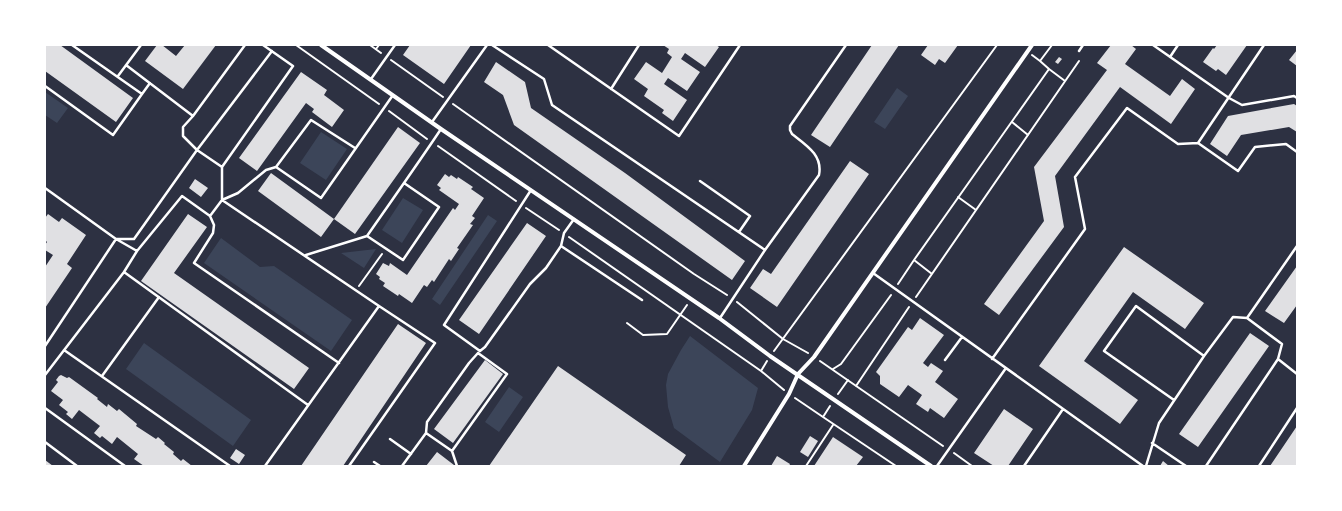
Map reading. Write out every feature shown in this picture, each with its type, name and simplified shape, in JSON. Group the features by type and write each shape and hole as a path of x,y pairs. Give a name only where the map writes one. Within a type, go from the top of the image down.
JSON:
{"street":[{"path":"322,45 441,129 719,318 770,356 931,466"},
{"path":"744,466 789,394 798,374 814,357 1032,45"}],"lane":[{"path":"72,45 142,94"},
{"path":"118,76 140,45"},
{"path":"222,167 197,150 183,136 183,127 193,116 245,45"},
{"path":"222,200 222,167 293,66 263,45"},
{"path":"370,79 396,45"},
{"path":"432,122 487,45"},
{"path":"492,45 544,79 552,105 765,250"},
{"path":"548,45 678,136 740,45"},
{"path":"611,89 640,45"},
{"path":"719,318 765,250 819,175 820,167 814,153 792,134 790,126 846,45"},
{"path":"1079,51 1083,45"},
{"path":"1153,45 1229,98 1242,105 1294,96 1297,98"},
{"path":"1170,57 1178,45"},
{"path":"1198,143 1264,45"},
{"path":"116,239 134,239 197,150 272,52"},
{"path":"126,66 193,116"},
{"path":"45,86 113,134 150,83"},
{"path":"276,167 321,198 393,95"},
{"path":"992,359 1085,229 1075,177 1127,108 1178,144 1198,143 1238,171 1255,147 1286,144 1297,152"},
{"path":"210,216 222,200 238,193 266,170 276,167 311,120 355,148"},
{"path":"305,256 367,236 441,129"},
{"path":"700,181 750,216 738,232"},
{"path":"367,236 403,260 439,207 404,183"},
{"path":"45,188 116,239 137,251"},
{"path":"452,451 507,374 444,325 531,190"},
{"path":"45,375 124,272 137,251 182,196 210,216 214,226 213,233 194,263 339,363"},
{"path":"222,200 435,343 349,466"},
{"path":"402,466 426,433 427,422 470,363 485,347 530,284 546,268 561,246 564,233 574,219"},
{"path":"45,346 116,239"},
{"path":"561,246 642,300"},
{"path":"1247,318 1297,246"},
{"path":"124,272 308,405"},
{"path":"873,273 1143,466"},
{"path":"102,376 159,297"},
{"path":"265,466 379,306"},
{"path":"1174,400 1104,351 1136,306 1204,356"},
{"path":"1146,466 1159,423 1204,356 1233,317 1247,318 1282,344 1278,359 1206,466"},
{"path":"945,360 962,337"},
{"path":"64,350 230,466"},
{"path":"1278,359 1297,374"},
{"path":"937,466 1006,368"},
{"path":"45,408 124,466"},
{"path":"1259,466 1297,408"},
{"path":"1028,466 1024,465 1063,409"},
{"path":"426,433 452,451 457,466"},
{"path":"390,438 411,454"},
{"path":"45,442 76,466"},
{"path":"1152,443 1186,466"},
{"path":"374,462 380,466"}],"path":[{"path":"370,45 694,274 733,298 783,339 833,369 972,466"},
{"path":"376,49 379,45"},
{"path":"761,371 770,356 997,45"},
{"path":"1052,45 1040,61 1065,81"},
{"path":"856,386 1078,61"},
{"path":"833,369 842,364 1049,69"},
{"path":"1011,122 1028,135"},
{"path":"958,197 976,210"},
{"path":"356,290 387,248"},
{"path":"914,260 932,274"},
{"path":"627,323 643,335 667,334 691,299"},
{"path":"848,380 823,417 896,466"},
{"path":"806,466 833,425"}],"shaded area":[{"path":"897,88 908,96 885,129 874,122"},
{"path":"45,92 68,108 57,123 45,115"},
{"path":"321,132 347,149 326,180 300,163"},
{"path":"403,198 423,210 402,243 382,230"},
{"path":"488,215 497,221 440,305 432,299"},
{"path":"221,238 260,267 274,266 352,320 331,351 204,263"},
{"path":"376,249 364,268 341,253"},
{"path":"690,336 758,388 752,410 720,462 674,428 668,407 666,385 668,374"},
{"path":"144,343 251,420 233,446 126,369"},
{"path":"509,387 523,397 499,432 485,422"}],"building":[{"path":"46,45 60,45 133,98 116,122 45,71"},
{"path":"157,45 162,45 176,56 185,45 216,45 183,89 145,61"},
{"path":"410,45 471,45 444,84 403,55"},
{"path":"663,45 716,45 719,47 705,67 685,53 681,59 700,72 687,91 668,78 664,84 687,100 673,121 662,113 664,110 644,96 648,89 634,79 646,62 662,73 672,57 667,53 669,49"},
{"path":"872,45 899,45 830,147 811,135"},
{"path":"928,45 958,45 945,63 939,59 935,65 921,55"},
{"path":"1111,45 1131,45 1136,49 1125,64 1170,96 1182,79 1195,89 1171,124 1120,87 1055,176 1064,227 999,315 984,304 1044,221 1034,167 1107,70 1097,63"},
{"path":"1217,45 1247,45 1226,75 1218,69 1216,71 1203,62"},
{"path":"1297,50 1297,66 1289,60"},
{"path":"1059,57 1062,59 1058,64 1055,62"},
{"path":"496,62 525,82 531,108 625,173 745,261 732,280 514,125 503,95 484,82"},
{"path":"301,72 327,90 324,95 344,110 332,127 312,112 314,109 306,103 257,171 239,158"},
{"path":"1294,104 1297,106 1297,132 1289,127 1241,135 1227,156 1210,144 1228,116"},
{"path":"398,127 420,143 355,234 334,219"},
{"path":"850,161 869,174 777,307 750,288 763,269 771,274"},
{"path":"271,173 334,219 321,237 258,191"},
{"path":"445,174 449,177 451,175 457,179 458,177 473,187 471,189 484,198 472,216 475,218 470,224 473,225 457,248 459,249 451,261 449,259 434,282 432,280 427,287 424,285 412,303 383,286 385,283 379,279 380,277 376,274 383,263 389,266 390,263 407,275 453,208 455,210 459,204 439,190 441,188 437,185"},
{"path":"195,179 208,188 201,197 189,188"},
{"path":"48,214 59,222 62,218 86,235 67,264 72,268 45,308 45,267 53,255 45,250 45,245 47,242 45,240 45,218"},
{"path":"188,214 207,227 174,273 309,368 294,389 141,281"},
{"path":"527,223 546,236 479,334 459,320"},
{"path":"1124,247 1204,303 1185,329 1133,292 1084,361 1138,400 1120,424 1039,366"},
{"path":"1297,266 1297,305 1284,323 1265,311"},
{"path":"920,318 944,335 923,363 928,367 931,363 943,371 935,382 958,399 944,418 930,408 928,412 916,404 922,395 908,385 899,397 880,384 880,376 876,372 908,327 912,330"},
{"path":"398,324 426,343 343,466 301,466"},
{"path":"1250,333 1269,346 1198,447 1179,434"},
{"path":"485,360 503,374 453,443 434,429"},
{"path":"558,366 686,455 679,466 489,466"},
{"path":"61,375 67,378 69,377 98,398 97,399 107,407 108,404 117,411 119,409 137,424 136,426 156,439 158,437 181,461 183,459 192,466 144,466 134,459 138,454 117,437 112,444 102,436 100,438 94,433 100,426 79,410 72,419 66,414 68,412 59,405 63,400 51,391 58,382 56,380"},
{"path":"1004,409 1033,429 1008,466 994,466 974,453"},
{"path":"1297,426 1297,465 1270,466"},
{"path":"810,436 818,441 808,457 800,452"},
{"path":"833,437 863,457 856,466 814,466"},
{"path":"236,449 245,455 239,464 230,458"},
{"path":"437,452 454,465 426,466"},
{"path":"777,456 790,464 789,466 771,466"},
{"path":"45,460 53,466 45,466"},
{"path":"1163,461 1169,466 1160,466"}]}
